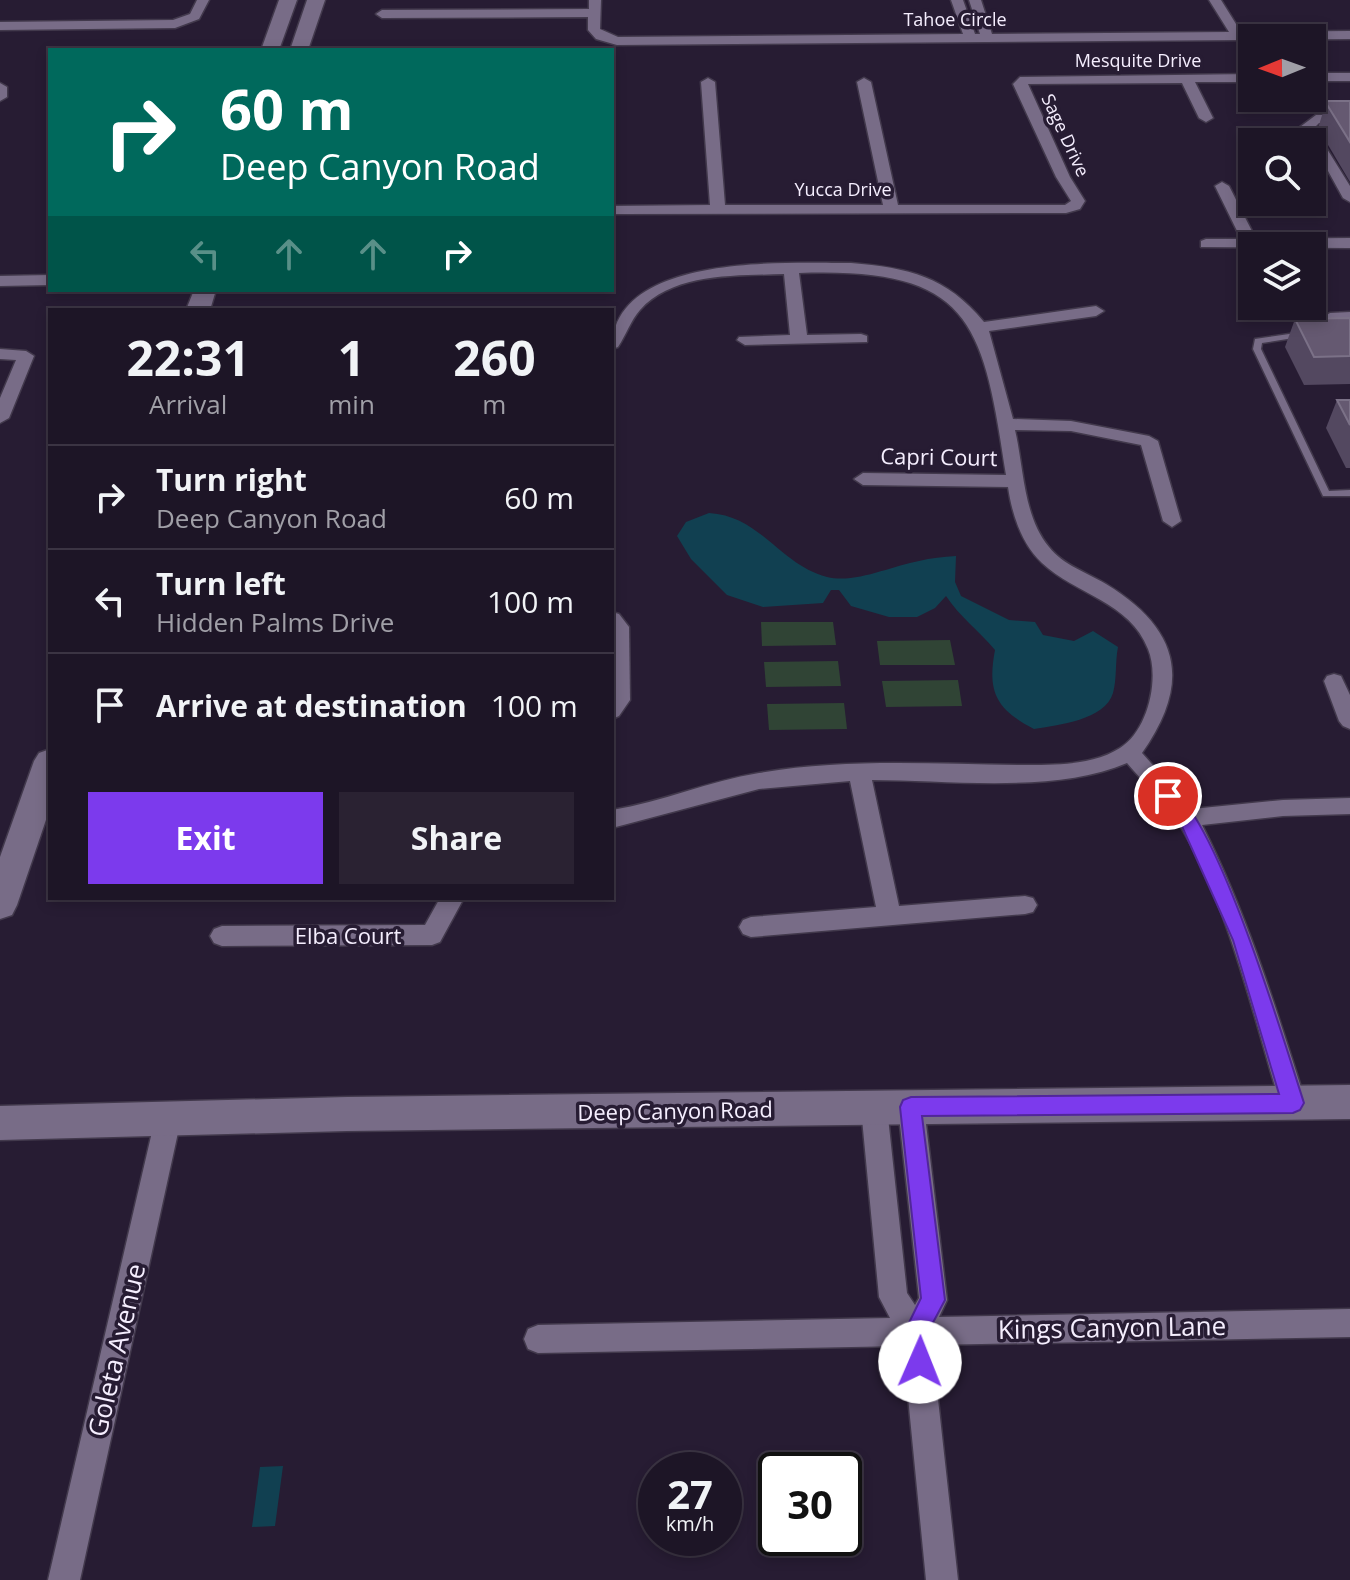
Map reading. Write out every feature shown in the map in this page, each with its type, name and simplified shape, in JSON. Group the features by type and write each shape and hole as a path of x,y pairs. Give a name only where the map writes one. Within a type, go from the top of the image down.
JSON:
{"street":[{"path":"0,26 175,24 195,16 203,0"},
{"path":"271,48 288,0"},
{"path":"301,0 297,19 301,44"},
{"path":"301,44 316,0"},
{"path":"957,0 970,37"},
{"path":"975,0 987,37"},
{"path":"1215,0 1236,34"},
{"path":"382,14 595,6"},
{"name":"Tahoe Circle","path":"595,6 596,33 617,41 1350,35"},
{"path":"1326,77 1350,77"},
{"name":"Mesquite Drive","path":"1025,80 1238,78"},
{"path":"1187,79 1206,118"},
{"name":"Sage Drive","path":"1025,80 1020,84 1063,177 1078,201 1075,206"},
{"path":"708,82 718,210"},
{"path":"864,82 891,208"},
{"path":"0,87 0,97"},
{"path":"1350,119 1316,119 1307,127 1350,198"},
{"path":"1222,186 1245,232"},
{"name":"Yucca Drive","path":"614,210 1066,209 1075,206"},
{"path":"1326,243 1350,243"},
{"path":"1206,244 1238,244"},
{"path":"614,819 664,808 723,788 859,772 1034,773 1099,764 1130,753 1157,715 1165,679 1158,649 1138,617 1082,579 1065,572 1042,552 1024,521 1004,424 979,328 957,300 915,278 873,269 726,272 674,284 639,302 619,319"},
{"path":"791,270 799,340"},
{"path":"0,281 48,280"},
{"path":"979,328 1096,311"},
{"path":"1325,321 1350,317"},
{"path":"745,340 861,339"},
{"path":"0,354 26,356 0,418"},
{"path":"1004,424 1071,426 1149,441 1172,521"},
{"name":"Capri Court","path":"863,479 1015,481"},
{"path":"614,621 619,627 620,700 614,708"},
{"path":"1334,681 1350,721"},
{"path":"1130,753 1187,818 1242,940 1293,1103"},
{"path":"0,905 48,767"},
{"path":"859,772 890,917"},
{"path":"1187,818 1283,808 1350,806"},
{"name":"Elba Court","path":"222,936 432,935 451,900"},
{"path":"751,927 1025,905"},
{"name":"Deep Canyon Road","path":"0,1123 1350,1102"},
{"path":"892,1107 893,1297 916,1331 942,1580"},
{"path":"892,1107 933,1300 916,1331"},
{"name":"Goleta Avenue","path":"64,1580 168,1119"},
{"name":"Kings Canyon Lane","path":"538,1339 1350,1323"}],"lane":[{"path":"1308,333 1258,341 1257,349 1326,494 1350,493"}],"green space":[{"path":"761,622 833,622 836,645 762,646"},
{"path":"950,640 955,665 880,665 877,641"},
{"path":"838,661 841,686 766,687 764,662"},
{"path":"958,680 962,706 886,707 882,681"},
{"path":"844,703 847,729 769,730 767,704"}],"water":[{"path":"709,513 743,523 811,571 838,579 956,556 955,582 961,596 1009,620 1035,622 1043,635 1074,641 1093,631 1118,647 1113,693 1101,709 1091,715 1034,729 1011,714 997,698 992,677 995,650 946,596 935,608 917,617 889,617 851,606 839,590 831,590 823,603 763,607 727,595 691,559 677,536 686,522"},
{"path":"283,1466 275,1526 252,1527 260,1467"}],"building":[{"path":"1350,101 1350,142 1326,103"},
{"path":"1350,318 1350,356 1314,357 1296,320"},
{"path":"1337,400 1350,400 1350,425"}],"route":[{"path":"920,1362 916,1331 933,1300 911,1107 1293,1103 1242,940 1217,878 1187,818 1168,796"}]}
